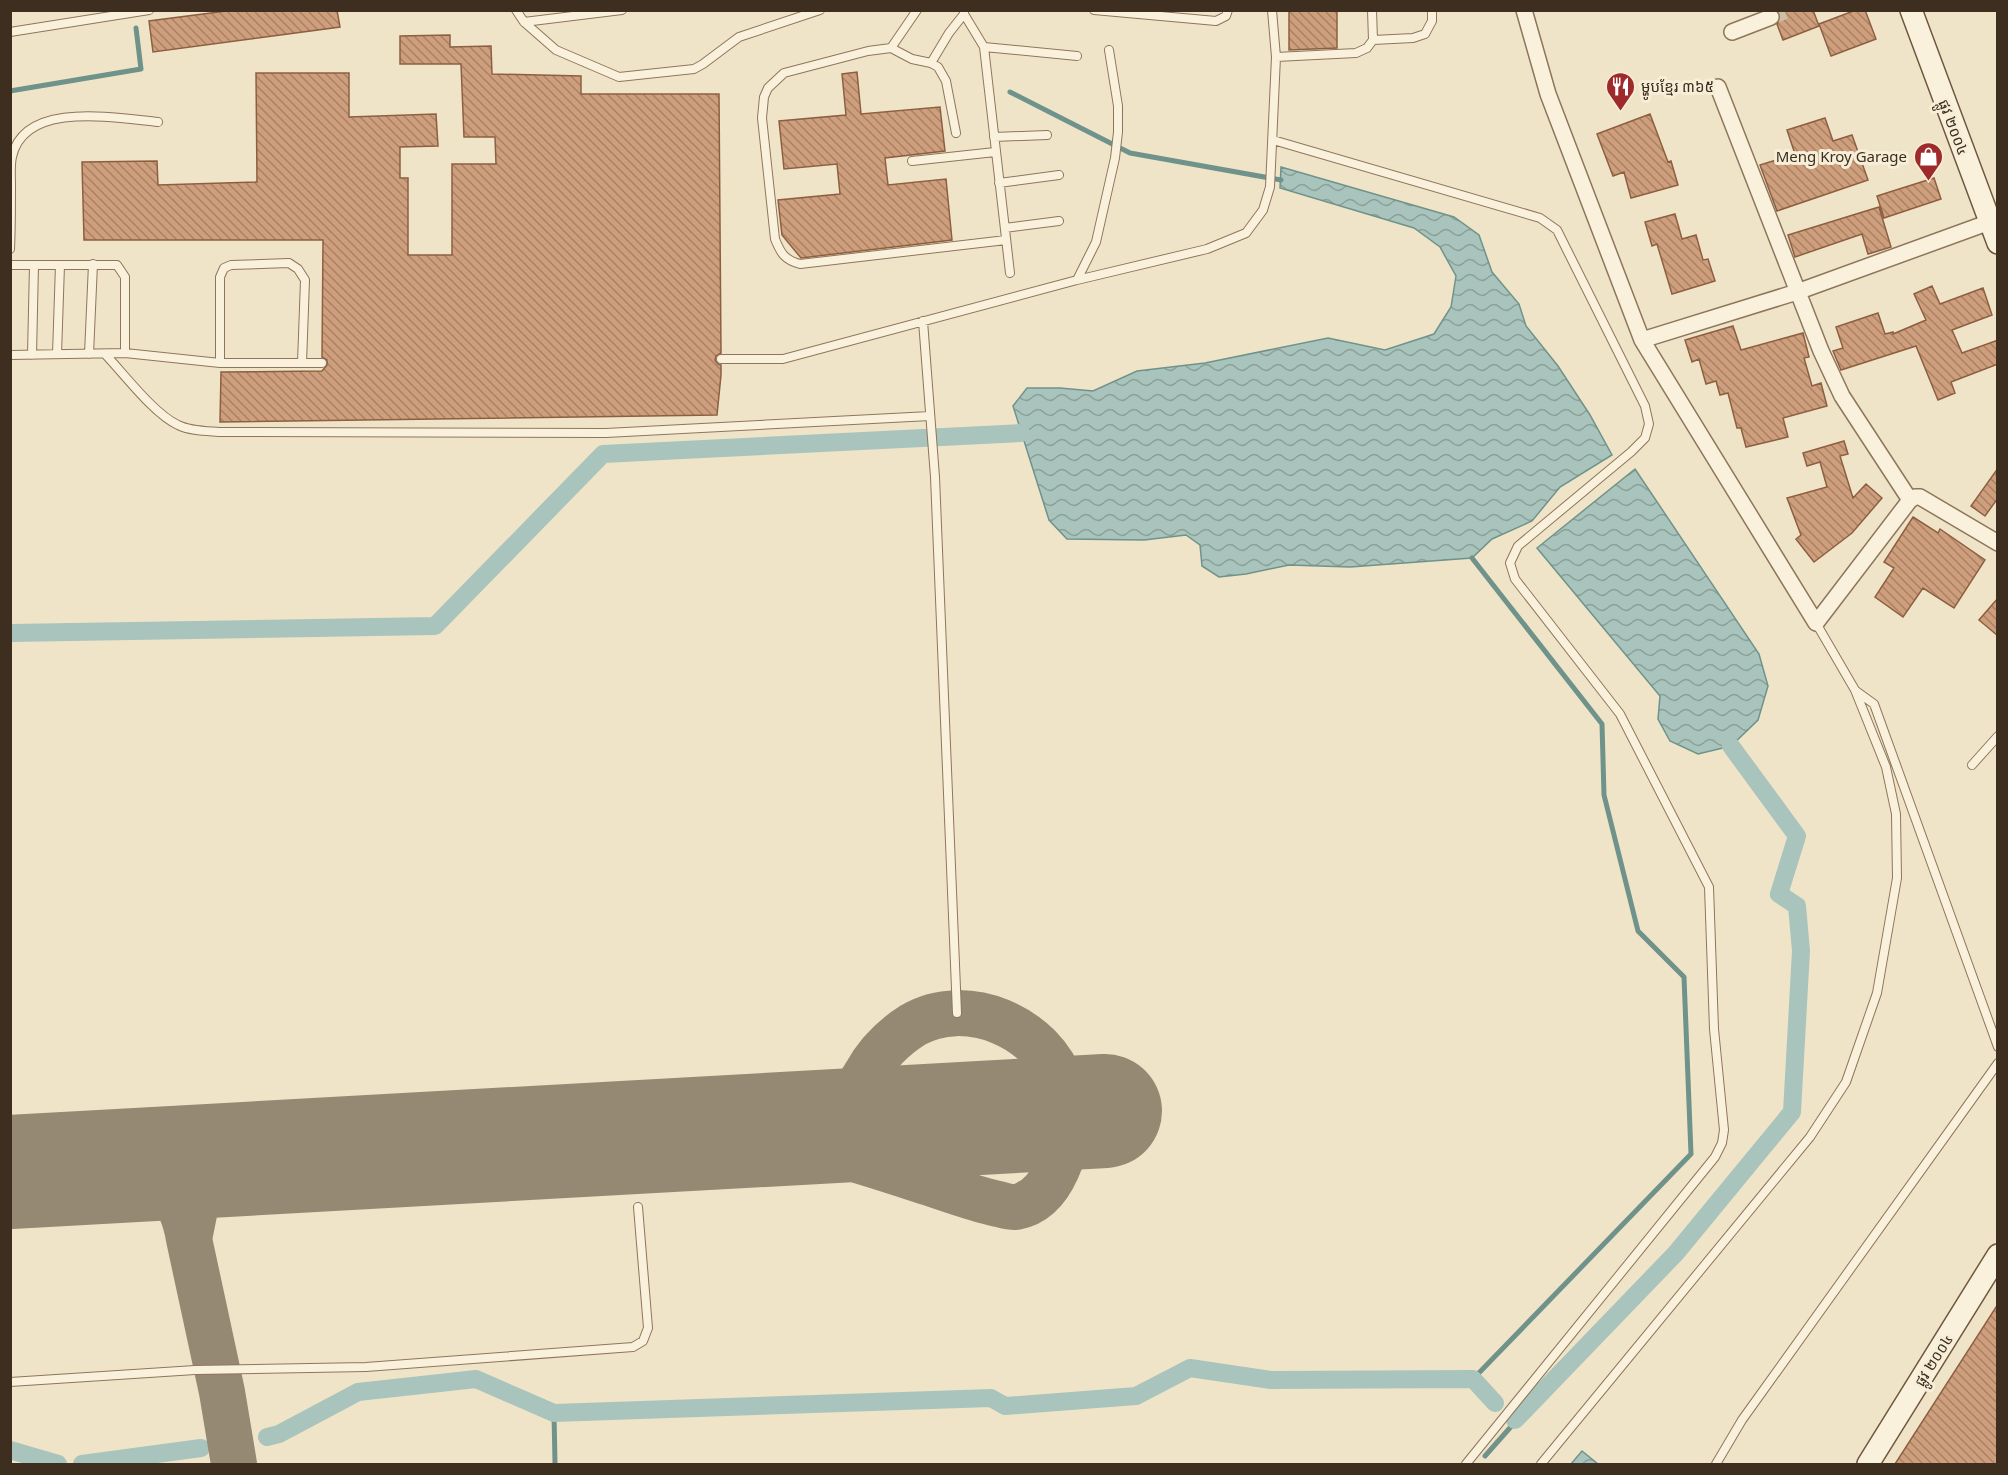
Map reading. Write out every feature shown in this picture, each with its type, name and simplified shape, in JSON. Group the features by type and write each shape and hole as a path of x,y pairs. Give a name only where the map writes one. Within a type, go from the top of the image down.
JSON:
{"main road":[{"name":"ផ្លូវ ២០០៤","path":"1911,10 1994,220 1998,243"},
{"name":"ផ្លូវ ២០០៤","path":"1868,1464 1998,1256"}],"street":[{"path":"1524,10 1548,94 1642,340 1816,623 1915,496 1998,543"},
{"path":"1732,32 1771,17"},
{"path":"1718,87 1821,351 1842,396 1910,500"},
{"path":"1642,340 1797,292 1994,220"}],"lane":[{"path":"10,32 149,10"},
{"path":"516,10 524,22 556,50 619,77 694,69 739,38 820,10"},
{"path":"524,22 622,10"},
{"path":"891,48 917,10"},
{"path":"1094,10 1216,21 1226,16 1228,10"},
{"path":"721,359 783,359 1077,280 1207,249 1232,241 1246,233 1263,210 1270,187 1276,57 1272,10"},
{"path":"1276,57 1356,53 1367,48 1373,40 1372,10"},
{"path":"1373,40 1413,38 1425,34 1432,21 1432,10"},
{"path":"931,63 964,12 984,47 1010,273"},
{"path":"984,47 1077,56"},
{"path":"956,133 946,81 938,67 912,59 891,48 868,51 784,73 768,88 764,97 763,128 775,239 782,255 789,261 800,264 1006,240"},
{"path":"1077,280 1096,242 1118,132 1118,106 1109,50"},
{"path":"10,249 12,158 17,143 26,131 42,121 91,116 158,122"},
{"path":"994,137 1047,135"},
{"path":"1273,140 1540,218 1557,230 1645,406 1649,424 1645,438 1518,546 1510,563 1515,579 1620,714 1709,887 1714,1029 1724,1130 1722,1143 1715,1157 1466,1464"},
{"path":"912,161 995,152"},
{"path":"999,183 1059,175"},
{"path":"1005,228 1059,221"},
{"path":"220,363 220,277 224,268 231,265 289,263 298,269 305,280 302,363"},
{"path":"89,354 93,264"},
{"path":"10,265 117,265 125,277 125,353"},
{"path":"32,355 34,265"},
{"path":"57,354 60,265"},
{"path":"922,321 934,477 957,1014"},
{"path":"10,355 125,353 220,363 322,363"},
{"path":"105,354 168,420 180,426 219,432 606,432 930,416"},
{"path":"1542,1464 1803,1146 1846,1082 1876,993 1897,878 1894,798 1886,767 1855,690 1816,623"},
{"path":"1855,690 1874,704 1998,1047"},
{"path":"1972,765 1998,736"},
{"path":"1894,798 1907,799"},
{"path":"1716,1464 1742,1420 1998,1063"},
{"path":"10,1382 195,1370 366,1366 633,1347 643,1341 648,1328 638,1207"}],"water":[{"path":"1281,167 1454,217 1479,235 1492,272 1519,304 1526,326 1558,366 1590,415 1612,455 1560,487 1532,521 1492,539 1472,558 1350,567 1289,565 1219,577 1202,566 1200,545 1186,535 1144,540 1067,539 1049,520 1013,406 1027,388 1093,391 1137,371 1205,363 1328,338 1385,350 1434,334 1451,307 1456,276 1440,247 1414,228 1280,188"},
{"path":"1635,469 1759,654 1768,686 1758,720 1731,746 1698,754 1670,741 1658,719 1660,696 1537,548"},
{"path":"1582,1451 1598,1464 1571,1464"}],"building":[{"path":"234,10 337,10 340,27 153,52 149,21"},
{"path":"1289,10 1337,10 1337,48 1289,50"},
{"path":"1778,10 1813,10 1819,26 1783,40 1777,24 1781,18"},
{"path":"1856,10 1865,10 1876,39 1831,56 1819,24"},
{"path":"450,35 450,47 491,46 492,74 581,76 581,94 719,94 721,353 716,356 715,360 721,365 721,375 717,415 220,422 221,372 322,371 327,365 327,360 322,357 323,240 84,240 82,162 157,161 158,185 257,182 256,73 349,73 349,117 436,114 438,146 400,147 400,178 408,178 408,255 452,255 452,164 496,164 495,137 464,137 461,64 400,64 400,36"},
{"path":"857,72 861,114 940,107 945,151 885,158 888,185 946,179 952,240 801,258 782,235 778,200 840,194 837,164 784,169 779,121 846,115 842,74"},
{"path":"1650,114 1668,162 1671,161 1678,185 1631,198 1624,172 1613,176 1597,134"},
{"path":"1825,118 1833,141 1852,135 1868,180 1777,211 1760,165 1795,154 1787,130"},
{"path":"1934,178 1941,199 1884,218 1877,196"},
{"path":"1879,207 1891,247 1868,254 1862,234 1795,257 1788,235"},
{"path":"1675,214 1682,239 1696,235 1703,260 1708,259 1715,281 1672,294 1657,244 1652,246 1645,222"},
{"path":"1932,286 1940,304 1983,288 1992,315 1952,330 1962,353 1998,340 1998,364 1951,382 1955,393 1938,400 1916,346 1841,370 1833,351 1843,348 1836,327 1878,313 1885,334 1893,332 1893,334 1926,320 1914,294"},
{"path":"1733,326 1741,350 1803,333 1809,357 1804,358 1812,386 1821,383 1827,406 1783,418 1788,437 1746,447 1741,428 1737,428 1728,393 1720,395 1716,381 1706,384 1699,359 1692,362 1685,340"},
{"path":"1844,441 1848,454 1840,456 1853,498 1866,484 1882,498 1852,533 1814,562 1796,539 1801,535 1787,498 1827,487 1820,462 1807,466 1803,453"},
{"path":"1998,468 1998,498 1985,516 1971,506"},
{"path":"1913,517 1938,533 1940,529 1985,560 1954,608 1923,588 1903,617 1875,597 1894,568 1884,562"},
{"path":"1998,598 1998,636 1979,620"},
{"path":"1998,1304 1998,1464 1895,1464"}],"waterway":[{"path":"10,91 141,69 136,28"},
{"path":"1010,92 1130,153 1281,180"},
{"path":"10,633 435,626 603,454 1021,433"},
{"path":"1472,558 1602,724 1604,795 1638,931 1684,977 1691,1154 1473,1379"},
{"path":"1515,1420 1676,1253 1792,1112 1801,951 1797,906 1779,894 1797,836 1731,746"},
{"path":"267,1437 279,1434 358,1392 476,1379 554,1413 991,1398 1005,1406 1136,1396 1190,1368 1271,1380 1473,1379 1495,1403"},
{"path":"554,1413 555,1464"},
{"path":"1485,1456 1516,1421"},
{"path":"82,1464 201,1448"},
{"path":"10,1450 58,1464"}],"taxiway":[{"path":"759,1130 978,1199 1014,1207 1036,1198 1050,1182 1064,1149 1068,1117 1062,1085 1053,1064 1039,1047 1021,1032 1001,1022 979,1015 956,1013 934,1016 913,1025 899,1035 875,1060 849,1100 778,1129"},
{"path":"234,1464 222,1392 189,1239 195,1209 209,1183 237,1161 254,1158"},
{"path":"113,1166 143,1174 165,1187 180,1208 189,1239"}],"runway":[{"path":"10,1172 1105,1111"}],"tunnel":[{"path":"1771,17 1790,10"}],"place":[{"name":"ម្ហូបខ្មែរ ៣៦៥","path":"1620,112"},
{"name":"Meng Kroy Garage","path":"1928,182"}]}
